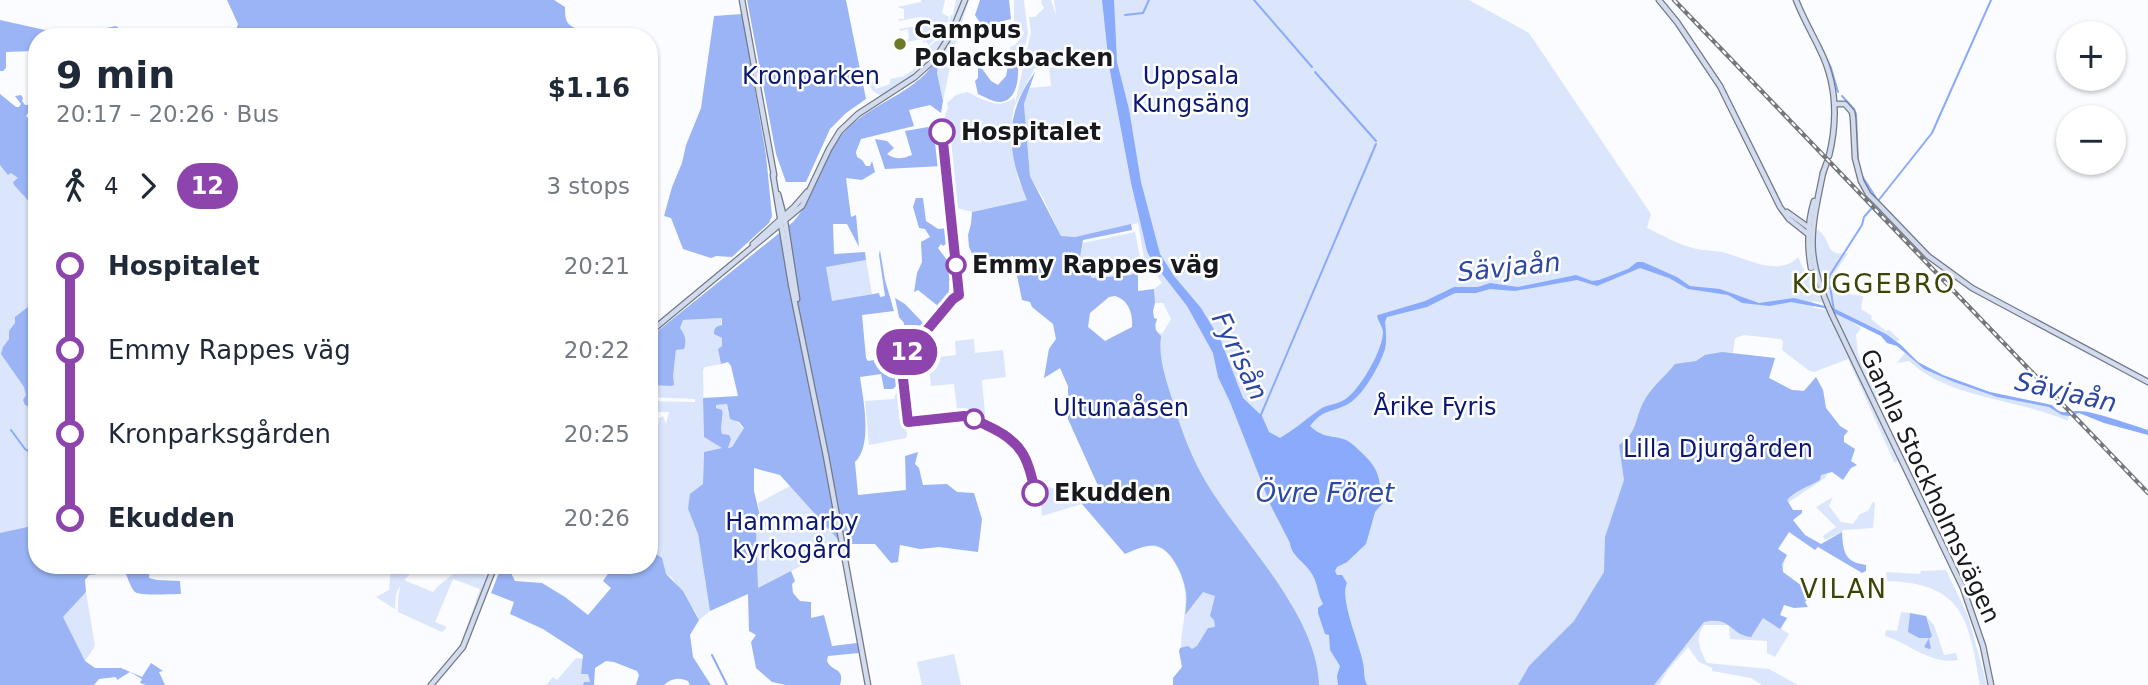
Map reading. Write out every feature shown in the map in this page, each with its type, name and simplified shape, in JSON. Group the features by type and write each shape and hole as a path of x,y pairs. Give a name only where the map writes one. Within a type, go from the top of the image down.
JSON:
{"main road":[{"path":"741,0 774,175 783,239 868,685"},
{"path":"787,232 789,222 802,206 832,143 846,124 915,77 935,59 951,34 965,0"},
{"path":"1659,0 1720,86 1774,196 1808,234"},
{"name":"Gamla Stockholmsvägen","path":"1796,0 1833,82 1835,122 1828,159 1812,207 1810,228 1815,269 1827,304"},
{"path":"1835,104 1845,104 1852,111 1857,170 1868,194 1928,256 1972,288 2148,382"},
{"name":"Gamla Stockholmsvägen","path":"1823,173 1808,234 1812,271 1963,588 1983,646 1991,685"},
{"path":"658,326 765,238 810,189"},
{"path":"777,198 785,209 794,207"},
{"path":"728,268 769,228 776,217 777,198"},
{"path":"1798,223 1807,218 1812,207"},
{"path":"769,228 793,215"},
{"path":"782,221 787,232 798,313"},
{"path":"1798,223 1810,228"},
{"path":"765,238 778,232 783,239"},
{"path":"431,685 463,647 491,574"}],"green space":[{"path":"227,0 554,0 565,7 568,23 575,28 237,28 238,24"},
{"name":"Kronparken","path":"747,0 846,0 866,99 830,129 806,182 786,182 776,154"},
{"path":"921,0 945,0 942,13 949,17 948,23 943,22 941,28 946,28 929,45 923,43 922,39 902,43 909,39 908,29 899,29 926,24 928,20 920,17 899,21 904,19 904,9 897,7 921,2 923,9"},
{"path":"956,0 962,0 948,31 932,56 910,77 881,95 875,93 869,85 868,76 876,89 890,84 890,79 905,76 914,69 915,61 922,59 930,46 946,32"},
{"path":"969,0 954,48 943,101 937,73 940,54 952,39"},
{"path":"980,0 1009,0 1011,19 992,24 986,32 975,15"},
{"path":"1014,0 1024,0 1028,34 1020,68 1016,52 1010,55 1010,47 1015,45 1024,33 1014,22"},
{"name":"Årike Fyris","path":"1042,0 1051,0 1056,15 1054,0 1102,0 1109,66 1142,227 1115,71 1109,0 1469,0 1529,33 1651,214 1647,228 1687,246 1726,253 1763,265 1782,266 1798,257 1806,274 1810,271 1823,303 1812,301 1814,308 1826,310 1834,322 1838,321 1834,313 1836,312 1861,328 1856,335 1858,354 1873,385 1878,382 1885,394 1872,404 1898,459 1894,462 1848,359 1814,372 1782,350 1781,339 1744,335 1735,338 1733,353 1775,358 1769,378 1792,390 1804,391 1816,377 1823,390 1826,408 1840,426 1848,431 1825,478 1783,506 1797,526 1789,532 1778,549 1787,555 1783,569 1780,615 1787,618 1781,629 1789,634 1775,657 1767,653 1767,641 1730,639 1729,625 1704,625 1699,635 1700,649 1707,663 1769,669 1798,685 1762,685 1751,678 1712,671 1712,668 1699,662 1688,647 1659,685 1173,685 1173,678 1182,667 1181,639 1185,601 1181,575 1168,553 1151,546 1125,554 1082,504 1042,516 1037,487 1042,485 1060,490 1066,496 1081,497 1100,490 1068,419 1068,386 1060,368 1044,378 1052,344 1088,324 1088,327 1105,341 1132,327 1157,319 1156,331 1162,334 1171,319 1163,303 1155,303 1154,289 1162,283 1144,258 1138,223 1075,237 1061,236 1030,176 1024,104 1030,88 1051,86 1049,68 1060,66 1059,53 1058,65 1035,68 1014,107 1012,118 1018,179 1028,200 972,212 953,207 944,120 947,103 956,95 967,92 997,103 1015,97 1015,103 1031,32 1029,17 1035,17 1044,8"},
{"name":"Kronparken","path":"742,14 766,155 772,216 769,223 732,257 711,258 683,249 671,218 664,216 686,145 701,108 714,16"},
{"path":"0,20 36,28 28,28 28,51 6,52 6,68 0,71"},
{"path":"1016,51 1017,81 1012,95 1000,102 978,94 975,81 978,78 978,67 998,85 1006,76 1010,55"},
{"path":"940,54 937,73 943,101 941,113 930,105 909,110 914,126 861,139 857,157 866,166 870,166 872,161 875,172 862,180 846,178 851,217 856,215 859,247 847,224 833,224 834,254 865,252 866,260 826,267 832,301 879,293 880,297 885,296 880,250 894,311 862,315 866,358 868,361 880,359 881,365 895,363 893,347 899,347 903,356 902,371 897,376 898,384 893,389 884,389 881,374 860,377 865,433 861,454 855,462 858,495 906,490 905,456 918,452 915,464 919,468 923,485 947,484 957,492 974,493 982,519 978,552 939,547 920,549 900,545 898,562 891,563 875,544 842,544 780,475 754,468 754,491 762,524 756,527 758,588 791,571 795,581 792,584 793,593 800,601 811,602 811,618 824,615 832,646 857,643 859,653 828,656 829,665 841,675 840,685 786,685 772,682 756,668 751,642 756,635 749,631 748,594 710,611 698,534 688,509 690,494 703,484 704,452 722,448 704,437 703,398 738,396 731,366 728,362 721,364 718,349 722,346 722,338 714,334 714,330 722,325 722,318 683,320 680,328 685,338 685,346 684,349 676,350 674,385 671,386 658,385 658,331 793,222 808,200 839,138 859,118 921,78","holes":["727,404 730,419 739,422 744,428 732,447 728,448 731,439 729,435 722,434 722,410 716,408 716,405"]},
{"name":"Ultunaåsen","path":"1035,72 1024,104 1030,176 1061,236 1075,237 1131,224 1132,230 1083,240 1080,258 1092,278 1131,275 1138,269 1138,291 1154,289 1153,311 1154,318 1157,319 1156,329 1161,336 1163,368 1175,411 1197,466 1293,607 1315,659 1319,685 1173,685 1173,678 1182,667 1180,648 1188,646 1192,649 1197,646 1208,628 1215,627 1210,616 1215,596 1203,592 1185,615 1185,586 1177,565 1168,553 1153,546 1125,554 1082,504 1080,497 1100,490 1068,419 1068,386 1060,368 1044,378 1049,349 1056,339 1053,324 1032,307 1030,302 1022,300 1013,256 979,262 975,260 969,247 972,212 1027,200 1012,150 1013,119 1025,88","holes":["1109,297 1120,298 1129,308 1132,327 1105,341 1088,327 1090,313"]},
{"path":"0,94 16,107 21,104 15,96 21,95 22,101 28,105 28,200 14,185 13,182 18,178 11,173 8,175 0,165"},
{"path":"0,119 28,152 28,574 42,574 66,614 86,592 95,646 85,661 82,655 0,685"},
{"path":"928,127 937,136 942,166 885,169 875,139 887,141 894,148 887,154 896,158 905,157 912,155 905,131"},
{"path":"916,198 923,198 926,221 938,229 949,228 949,242 938,248 947,260 955,280 949,281 945,303 931,321 931,316 938,306 918,290 914,292 922,262 921,242 930,237 925,229 919,228 913,207"},
{"path":"1816,229 1831,250 1840,254 1848,253 1832,277 1834,289 1863,296 1861,309 1900,340 1896,341 1833,308 1821,282 1814,252"},
{"path":"1135,232 1140,257 1145,262 1131,275 1092,278 1080,258 1083,243"},
{"path":"866,260 872,294 832,302 826,267"},
{"path":"895,298 905,304 926,326 905,352 902,338 904,323 899,317"},
{"path":"28,307 28,406 23,400 26,395 24,387 1,354 9,339 9,331 15,323 15,317"},
{"path":"722,318 719,336 722,338 722,346 718,349 721,364 705,367 703,370 704,437 723,448 704,452 703,484 688,509 698,534 710,611 699,620 672,578 666,574 658,555 658,426 659,418 663,416 666,424 669,412 658,412 658,401 695,402 695,399 658,397 658,385 671,386 683,320"},
{"path":"974,339 975,353 1003,350 1006,377 982,380 986,425 972,418 958,417 954,384 931,386 928,358 956,355 955,341"},
{"name":"Lilla Djurgården","path":"1722,352 1775,358 1769,378 1792,390 1804,391 1816,377 1823,390 1826,408 1840,426 1848,431 1844,442 1855,449 1851,461 1857,465 1851,468 1843,480 1832,472 1821,475 1820,480 1787,500 1793,510 1802,510 1793,520 1805,535 1821,544 1842,532 1846,555 1854,562 1866,565 1866,571 1862,573 1818,547 1815,550 1789,532 1778,549 1787,555 1782,564 1783,572 1813,594 1805,602 1808,607 1794,608 1784,605 1780,615 1787,618 1780,629 1763,618 1751,637 1744,636 1720,622 1704,622 1654,685 1518,685 1529,666 1574,621 1604,572 1605,537 1624,480 1619,445 1633,431 1646,398 1675,364 1696,361 1705,355"},
{"path":"1905,353 1924,369 1954,382 1997,397 2049,407 2069,416 2068,421 1964,391 1925,374 1909,361 1897,363"},
{"path":"900,373 906,438 869,445 865,401 894,399 898,387 897,375"},
{"path":"727,404 728,413 744,429 732,447 726,448 725,436 720,430 723,416 715,408 716,405"},
{"name":"Hammarby kyrkogård","path":"790,486 842,544 758,589 756,527 762,524 758,503"},
{"path":"1833,497 1829,506 1841,522 1853,524 1860,514 1868,511 1873,502 1875,503 1873,528 1843,530 1825,540 1823,536 1836,527 1816,507"},
{"path":"28,527 28,574 98,574 89,575 85,580 86,592 63,617 85,661 95,668 121,668 142,677 151,663 163,671 159,672 165,685 140,683 142,679 130,672 117,680 116,677 99,679 94,685 0,685 0,533"},
{"path":"658,555 662,558 666,574 683,591 699,620 690,635 693,657 711,685 690,685 688,681 678,679 664,685 636,685 639,675 637,671 606,661 595,668 594,685 583,685 584,682 590,682 588,674 581,674 583,655 543,629 510,614 514,602 491,593 498,574 512,574 515,581 542,583 588,615 611,588 603,581 608,574 658,574"},
{"path":"1946,570 1968,616 1987,685 1980,685 1972,641 1958,609 1947,597 1932,589 1912,583 1887,581 1886,572 1920,574 1921,571"},
{"path":"125,574 149,574 149,578 157,580 180,581 181,594 143,594 133,590"},
{"path":"390,574 410,574 404,580 433,592 452,574 488,576 466,638 464,635 480,589 453,579 435,622 447,627 442,632 398,612 400,586 396,594 395,609 376,597 389,590"},
{"path":"1901,612 1910,613 1909,632 1930,638 1931,631 1926,616 1934,625 1944,655 1956,653 1958,660 1938,659 1885,636 1886,630 1897,631"},
{"path":"1910,613 1926,616 1932,636 1929,639 1931,648 1924,647 1929,638 1919,638 1908,632"},
{"path":"954,654 961,685 922,685 917,662"},
{"path":"576,658 584,659 581,674 588,674 590,682 584,682 583,685 546,685 553,677 557,680"}],"water":[{"name":"Övre Föret","path":"1102,0 1114,0 1117,62 1129,109 1141,182 1160,254 1174,276 1201,308 1221,341 1243,398 1262,416 1269,432 1280,438 1322,408 1344,400 1357,388 1380,348 1383,331 1378,315 1425,301 1454,287 1478,287 1490,283 1518,287 1576,275 1592,281 1628,269 1637,262 1643,262 1677,277 1690,286 1720,289 1759,303 1794,298 1833,308 1886,334 1918,362 1943,375 1990,392 2052,405 2061,412 2083,411 2112,418 2148,430 2148,435 2079,413 2062,415 2049,407 1997,397 1954,382 1924,369 1881,336 1824,308 1791,302 1770,306 1742,303 1728,295 1688,289 1669,278 1640,268 1597,286 1577,280 1515,291 1490,289 1476,293 1455,293 1427,307 1387,317 1385,349 1365,387 1354,400 1324,414 1310,426 1324,435 1348,441 1369,460 1378,477 1383,503 1375,512 1366,544 1335,571 1337,575 1342,575 1347,583 1345,590 1348,611 1367,685 1338,685 1340,666 1330,650 1329,635 1325,634 1318,613 1318,608 1323,604 1315,579 1293,551 1271,506 1218,377 1213,353 1187,306 1147,251 1109,66"}],"waterway":[{"path":"1125,15 1143,13 1149,0"},
{"path":"1254,0 1312,67"},
{"path":"1862,176 1878,201 1932,133 1991,0"},
{"path":"1820,45 1838,92"},
{"path":"1315,72 1376,141"},
{"path":"1842,96 1856,114 1858,161"},
{"name":"Fyrisån","path":"1260,417 1376,144"},
{"path":"1834,311 1830,275 1871,209"},
{"path":"11,430 28,451"},
{"path":"712,655 727,685"}],"railway":[{"path":"1674,0 2148,493"}],"bus line":[{"name":"12","path":"942,132 959,295 901,361 908,422 964,416 1003,434 1020,448 1026,458 1035,493"}],"place":[{"name":"Campus Polacksbacken","path":"900,44"},
{"name":"Hospitalet","path":"942,132"},
{"name":"Emmy Rappes väg","path":"956,265"},
{"name":"Ekudden","path":"1035,493"}],"district":[{"name":"KUGGEBRO","path":"1874,284"},
{"name":"VILAN","path":"1844,589"}],"park label":[{"name":"Uppsala Kungsäng","path":"1191,90"}],"water label":[{"name":"Sävjaån","path":"1509,267"},
{"name":"Sävjaån","path":"2066,392"}]}
